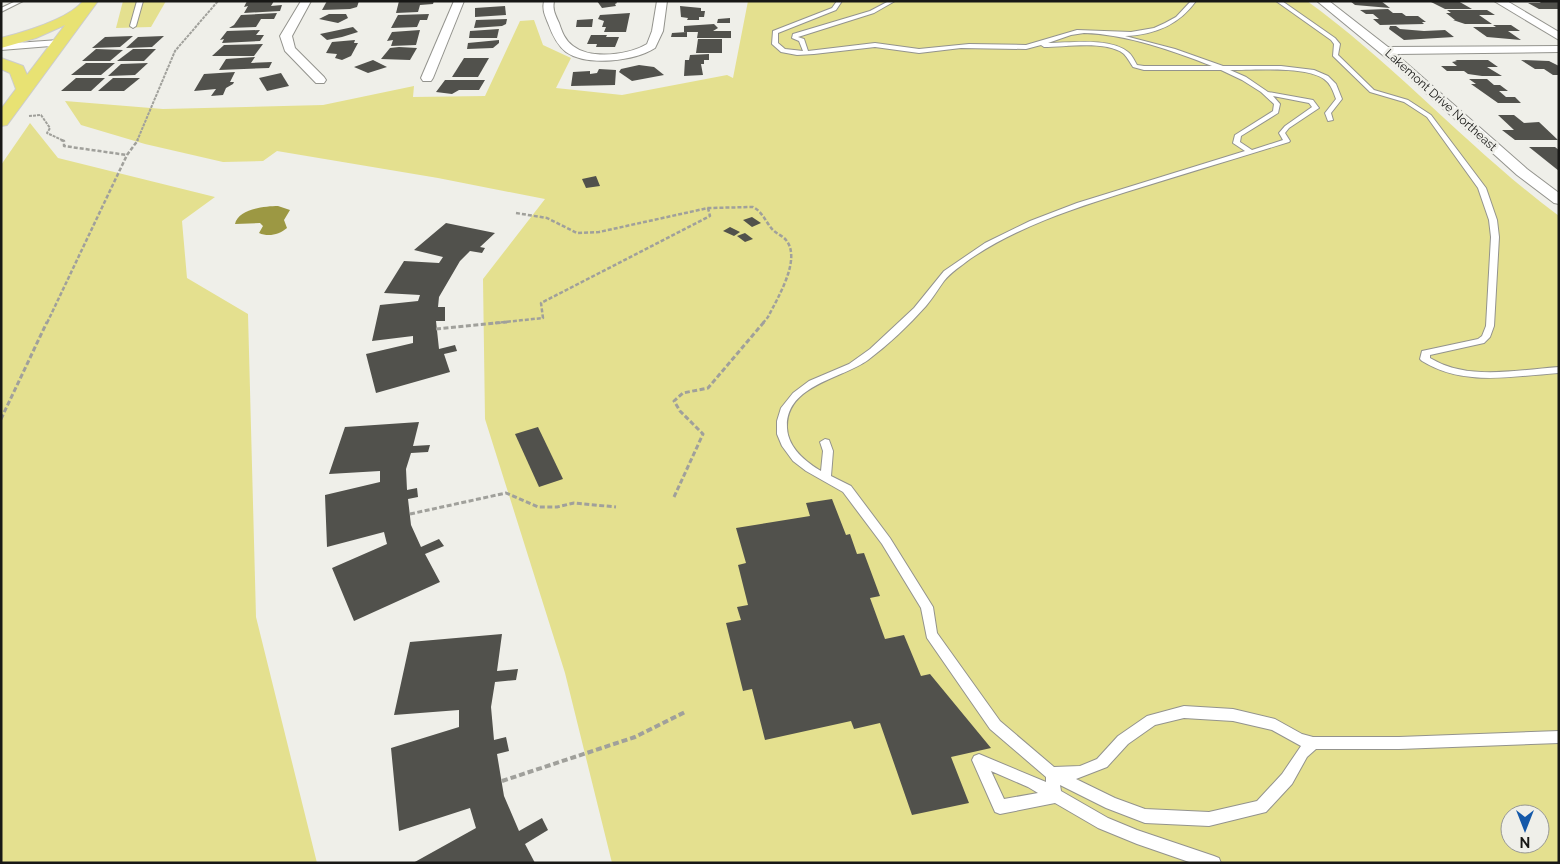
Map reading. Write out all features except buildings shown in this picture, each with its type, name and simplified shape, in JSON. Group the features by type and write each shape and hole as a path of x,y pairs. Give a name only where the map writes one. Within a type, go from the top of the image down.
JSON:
{"main road":[{"path":"1,42 37,33 86,7"},
{"path":"1,121 86,7"},
{"path":"44,62 60,55 83,21 86,7"},
{"path":"1,63 17,70 25,89"}],"street":[{"path":"306,1 286,36 289,49 320,80"},
{"path":"427,78 459,1"},
{"path":"549,1 547,8 558,37 579,54 602,57 625,55 651,46 655,39 662,1"},
{"name":"Lakemont Drive Northeast","path":"1322,1 1385,50 1522,172 1559,200"},
{"path":"1499,1 1559,37"},
{"path":"1,48 59,42"},
{"path":"1385,50 1559,49"}],"lane":[{"path":"1,10 22,1"},
{"path":"133,26 140,1"},
{"path":"840,1 834,8 774,32 772,39 778,49 806,53 830,52 866,44 910,51 963,46 1101,45 1126,52 1135,66 1144,68 1281,68 1320,74 1334,84 1339,99 1328,113 1330,120"},
{"path":"806,53 805,44 802,40 795,38 795,35 872,12 893,1"},
{"path":"1107,34 1151,31 1168,25 1182,17 1194,1"},
{"path":"1278,1 1333,39 1336,44 1335,54 1372,91 1406,101 1429,116 1482,188 1493,220 1495,236 1490,326 1486,337 1481,341 1425,353 1425,359 1435,367 1452,372 1508,374 1559,370"},
{"path":"1028,47 1083,31 1107,34 1186,54 1220,68 1268,94 1277,104 1276,112 1238,135 1236,143 1251,152"},
{"path":"1268,94 1311,100 1316,108 1287,127 1282,133 1287,141 1084,203 1016,229 946,274 909,319 868,356 850,369 814,381 791,397 783,413 780,434 789,449 800,461 847,489 886,541 927,607 930,634 994,725 1052,774 1110,803 1145,816 1209,820 1261,807 1287,779 1302,753 1313,743"},
{"path":"826,442 828,451 826,478"},
{"path":"1052,774 1080,772 1102,764 1123,740 1152,720 1184,712 1233,715 1275,725 1299,739 1313,743 1399,743 1559,737"},
{"path":"1055,796 1000,807 979,760 1033,782 1103,823 1137,838 1214,863"},
{"path":"1052,774 1055,796"}],"path":[{"path":"1,419 126,155 136,140 175,51 218,1"},
{"path":"28,116 42,116 50,128 47,133 64,141 64,146 76,146 126,155"},
{"path":"516,213 548,218 577,233 598,232 708,208 740,206 759,210 774,230 787,240 791,254 790,270 768,317 708,388 683,393 674,402 702,434 685,477 674,497"},
{"path":"436,328 543,318 541,303 710,216 708,208"},
{"path":"410,514 506,493 538,507 557,507 574,503 616,507"},
{"path":"502,781 635,736 685,712"}],"shaded area":[{"path":"123,1 166,1 151,27 116,28"},
{"path":"748,1 1307,1 1372,53 1495,164 1559,216 1559,863 612,863 565,673 485,419 483,279 545,199 438,178 277,151 263,161 223,162 145,144 81,125 65,101 163,109 323,105 414,86 413,97 485,96 520,21 534,20 543,45 571,58 556,88 622,95 727,75 733,78"},
{"path":"30,123 58,158 215,197 182,221 187,278 248,314 256,617 317,863 1,863 1,165"},
{"path":"278,206 290,210 284,220 287,228 277,234 259,233 263,226 260,223 235,224 241,215 253,209"}]}
